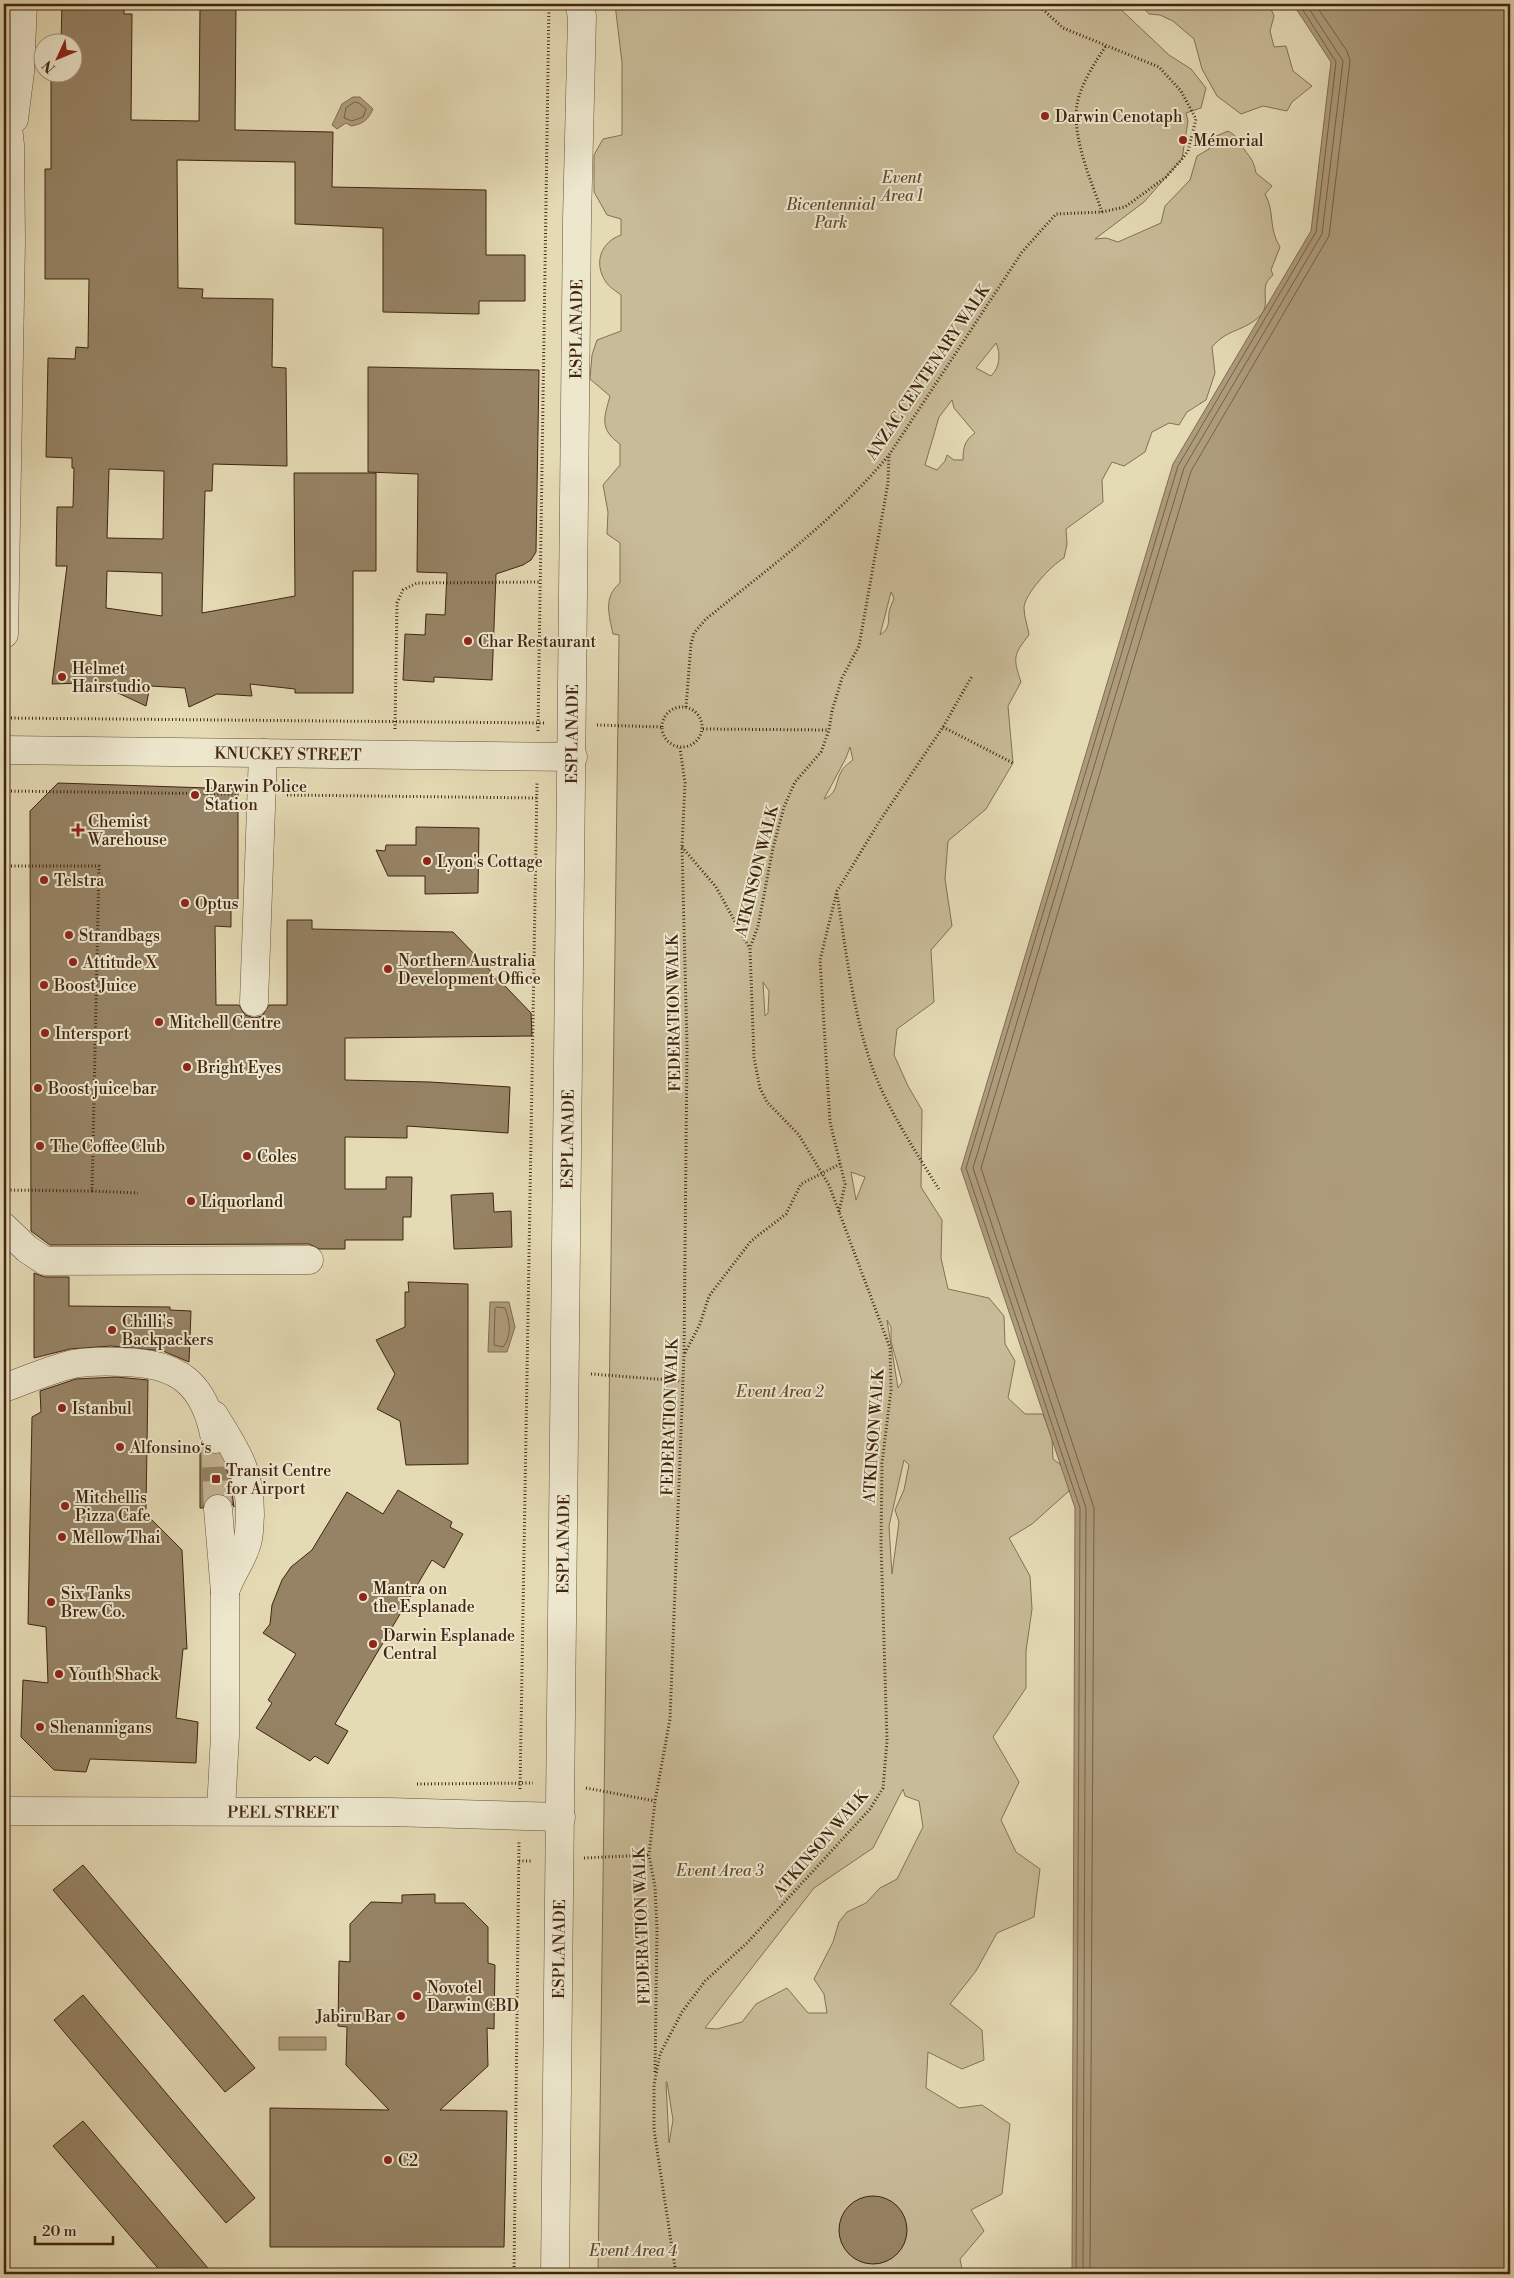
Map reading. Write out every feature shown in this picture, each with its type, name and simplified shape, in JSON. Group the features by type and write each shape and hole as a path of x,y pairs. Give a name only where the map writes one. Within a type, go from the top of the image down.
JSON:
{"street":[{"path":"4,634 10,145 20,72 23,4"},
{"name":"ESPLANADE","path":"555,2274 573,757 577,220 582,16 580,4"},
{"path":"4,93 10,145"},
{"name":"KNUCKEY STREET","path":"4,750 573,757"},
{"path":"254,1002 263,753"},
{"path":"4,1227 27,1249 45,1261 309,1260"},
{"path":"4,1388 72,1365 93,1361 145,1362 166,1368 195,1388 240,1458 245,1469 250,1495 248,1541 228,1581 225,1592"},
{"path":"204,1400 212,1420 215,1439"},
{"path":"218,1509 225,1592 225,1736 221,1810"},
{"name":"PEEL STREET","path":"4,1811 221,1810 561,1817"}],"path":[{"path":"514,2274 549,4"},
{"name":"ANZAC CENTENARY WALK","path":"686,707 691,644 694,633 706,619 827,520 889,455 1022,252 1056,214 1102,212 1125,207 1166,177 1188,151 1196,120 1181,91 1159,67 1063,28 1037,4"},
{"path":"1102,212 1080,149 1077,104 1093,65 1106,46"},
{"name":"ATKINSON WALK","path":"676,2274 654,2130 654,2085 660,2054 669,2034 691,1998 705,1981 748,1943 870,1809 883,1788 887,1741 881,1543 882,1463 891,1390 890,1348 829,1185 820,1173 799,1135 767,1102 760,1088 754,1058 750,948 758,926 771,857 784,807 795,782 821,752 829,730 832,711 842,678 859,646 888,483 889,455"},
{"path":"394,755 397,603 403,590 417,582 574,582"},
{"path":"839,1213 845,1184 830,1122 820,960 837,891 881,819 943,727 972,676"},
{"path":"680,707 686,707 700,717 702,729 698,741 693,745 680,748 665,739 662,728 662,722 669,712 680,707"},
{"path":"4,718 573,723 662,728"},
{"path":"943,727 1013,763"},
{"path":"702,729 829,730"},
{"name":"FEDERATION WALK","path":"654,2085 657,1929 655,1886 649,1855 655,1801 670,1719 684,1354 687,1046 682,848 685,783 680,748"},
{"path":"682,848 716,887 750,948"},
{"path":"4,866 98,866 92,1191"},
{"path":"837,891 852,1001 871,1063 897,1118 940,1192"},
{"path":"684,1354 700,1324 709,1296 751,1242 786,1214 801,1184 840,1164"},
{"path":"4,1190 138,1193"},
{"path":"566,1372 682,1381"}],"green space":[{"name":"Bicentennial Park","path":"615,4 1115,4 1169,55 1191,69 1206,88 1201,108 1186,113 1188,121 1182,159 1144,202 1095,239 1106,238 1118,242 1161,223 1165,206 1190,180 1197,156 1209,149 1214,137 1228,131 1236,137 1250,158 1256,173 1272,186 1265,194 1270,207 1274,233 1280,247 1271,270 1273,275 1266,284 1265,308 1261,315 1224,336 1212,347 1215,373 1206,400 1187,412 1179,425 1169,423 1152,432 1145,452 1124,466 1112,462 1102,480 1103,502 1066,529 1067,544 1064,558 1052,567 1039,581 1025,602 1024,611 1029,635 1017,652 1016,662 1021,682 1008,706 1013,763 986,809 948,841 945,879 952,926 931,950 934,1002 897,1029 894,1055 908,1086 922,1110 921,1187 942,1220 941,1258 948,1289 989,1298 1004,1316 1005,1344 1015,1361 1008,1398 1025,1414 1043,1414 1052,1439 1053,1459 1066,1469 1069,1491 1032,1524 1009,1538 1030,1576 1032,1609 1026,1651 1026,1688 993,1737 1019,1782 1001,1820 1016,1852 1040,1869 1034,1917 997,1933 976,1971 950,2004 982,2030 984,2060 962,2069 928,2052 926,2088 959,2108 982,2105 1010,2124 1002,2194 971,2210 984,2231 960,2259 963,2274 598,2274 619,635 613,634 609,600 611,594 620,583 620,543 607,534 608,512 603,485 620,465 620,444 613,439 606,428 605,417 610,396 590,379 592,355 597,340 621,331 621,295 606,282 600,268 600,261 601,254 608,243 621,235 621,219 607,215 594,192 594,155 603,139 622,135 622,63","holes":["996,343 999,360 991,376 976,368","952,400 954,408 975,433 965,444 963,460 954,460 947,455 945,461 937,470 925,465 939,417","891,592 894,598 889,611 888,626 880,635","850,747 853,760 842,770 834,791 829,797 824,799","763,982 769,991 768,1013 765,1016","851,1172 865,1177 856,1200","887,1320 891,1327 891,1341 902,1382 898,1388","904,1460 909,1465 904,1490 895,1510 899,1522 892,1574 889,1526","903,1789 905,1796 919,1801 923,1827 897,1879 880,1888 866,1903 847,1912 839,1922 833,1942 814,1979 824,1994 827,2013 808,2013 787,1988 756,2004 742,2022 717,2029 705,2028 814,1888 873,1848","666,2082 667,2082 673,2120 669,2143"]},
{"path":"1140,4 1269,4 1274,16 1270,31 1274,47 1286,46 1293,71 1312,86 1292,102 1287,111 1263,106 1241,114 1217,96 1202,69 1194,39 1173,21 1160,15 1149,14"}],"water":[{"path":"1293,4 1510,4 1510,2274 1072,2274 1075,1508 961,1169 1173,464 1311,231 1331,62"},
{"path":"353,97 360,97 373,109 371,113 362,123 351,126 346,123 337,129 332,125 342,104"},
{"path":"490,1302 509,1302 515,1327 507,1352 488,1352"},
{"path":"279,2037 326,2037 326,2050 279,2050"}],"building":[{"path":"62,4 124,4 124,14 132,14 131,120 199,121 200,4 236,4 235,130 333,132 332,187 486,190 486,255 525,255 525,301 479,301 479,314 383,312 383,228 295,224 295,162 177,160 178,288 203,289 202,298 273,299 272,367 286,368 287,466 213,464 212,491 205,491 202,613 295,596 294,473 376,473 376,571 353,571 353,693 295,693 295,689 250,684 252,696 217,694 189,707 185,688 150,686 146,706 116,692 83,693 85,683 52,684 67,566 56,566 57,507 73,507 74,468 72,468 72,458 46,457 48,358 75,359 76,347 88,348 89,279 45,279 45,169 51,169 51,82 82,82 82,32 61,32","holes":["109,469 164,471 163,539 107,538","107,571 162,573 162,616 106,608"]},
{"path":"368,367 539,370 536,552 531,560 523,565 496,574 492,680 434,677 434,682 403,680 405,634 425,635 426,614 445,615 447,573 417,572 418,474 368,472"},
{"name":"Mitchell Centre","path":"58,783 238,789 238,903 231,903 231,927 215,926 216,1005 239,1005 245,1015 254,1018 262,1016 269,1005 287,1005 287,920 312,920 312,929 453,932 531,1013 532,1036 345,1038 345,1080 430,1082 510,1087 508,1133 407,1126 407,1138 345,1137 345,1189 386,1189 386,1177 412,1177 411,1217 403,1217 403,1240 345,1240 345,1249 319,1249 309,1244 50,1245 31,1231 30,811"},
{"name":"Lyon's Cottage","path":"416,827 479,828 478,893 425,894 425,876 388,876 376,850 385,851 386,845 416,845"},
{"path":"493,1193 494,1212 511,1211 512,1247 454,1249 451,1195"},
{"name":"Chilli's Backpackers","path":"34,1273 45,1277 69,1277 69,1306 170,1307 170,1310 191,1311 189,1362 163,1351 111,1346 70,1349 34,1358"},
{"path":"408,1282 468,1284 468,1464 406,1465 400,1421 377,1409 395,1374 376,1340 405,1327 405,1292 409,1292"},
{"path":"116,1377 148,1380 146,1509 141,1509 182,1550 187,1649 183,1649 176,1718 198,1722 196,1763 90,1759 86,1772 54,1770 21,1737 23,1680 48,1683 46,1627 28,1624 32,1417 41,1412 40,1391 76,1379"},
{"path":"200,1443 204,1450 211,1454 219,1454 222,1458 230,1478 234,1507 225,1495 217,1493 209,1496 203,1508 200,1508"},
{"path":"398,1490 452,1522 450,1527 463,1534 444,1568 432,1560 335,1724 348,1731 328,1764 315,1756 310,1761 256,1728 272,1703 268,1700 296,1654 263,1633 270,1624 272,1605 282,1580 291,1567 312,1550 347,1492 383,1514"},
{"path":"83,1865 255,2068 225,2092 53,1890"},
{"path":"435,1894 435,1903 464,1903 488,1927 488,1963 495,1965 494,2029 487,2028 488,2066 440,2110 507,2111 504,2247 270,2247 270,2108 389,2110 346,2065 347,2027 338,2026 339,1961 350,1962 350,1924 371,1902 402,1903 402,1895"},
{"path":"83,1995 255,2198 226,2223 54,2020"},
{"path":"83,2121 213,2274 163,2274 53,2146"},
{"path":"866,2196 880,2196 892,2201 902,2211 907,2223 907,2237 902,2249 892,2259 880,2264 866,2264 854,2259 844,2249 839,2237 839,2223 844,2211 854,2201"}],"tunnel":[{"path":"215,1439 218,1509"}],"place":[{"name":"Darwin Cenotaph","path":"1045,116"},
{"name":"Mémorial","path":"1183,140"},
{"name":"Char Restaurant","path":"468,641"},
{"name":"Helmet Hairstudio","path":"62,677"},
{"name":"Darwin Police Station","path":"195,795"},
{"name":"Chemist Warehouse","path":"78,830"},
{"name":"Lyon's Cottage","path":"427,861"},
{"name":"Telstra","path":"44,880"},
{"name":"Optus","path":"185,903"},
{"name":"Strandbags","path":"69,935"},
{"name":"Attitude X","path":"73,962"},
{"name":"Northern Australia Development Office","path":"388,969"},
{"name":"Boost Juice","path":"44,985"},
{"name":"Mitchell Centre","path":"159,1022"},
{"name":"Intersport","path":"45,1033"},
{"name":"Bright Eyes","path":"187,1067"},
{"name":"Boost juice bar","path":"38,1088"},
{"name":"The Coffee Club","path":"40,1146"},
{"name":"Coles","path":"247,1156"},
{"name":"Liquorland","path":"191,1201"},
{"name":"Chilli's Backpackers","path":"112,1330"},
{"name":"Istanbul","path":"62,1408"},
{"name":"Alfonsino‘s","path":"120,1447"},
{"name":"Transit Centre for Airport","path":"216,1479"},
{"name":"Mitchellis Pizza Cafe","path":"65,1506"},
{"name":"Mellow Thai","path":"62,1537"},
{"name":"Mantra on the Esplanade","path":"363,1597"},
{"name":"Six Tanks Brew Co.","path":"51,1602"},
{"name":"Darwin Esplanade Central","path":"373,1644"},
{"name":"Youth Shack","path":"59,1674"},
{"name":"Shenannigans","path":"40,1727"},
{"name":"Novotel Darwin CBD","path":"417,1996"},
{"name":"Jabiru Bar","path":"401,2016"},
{"name":"C2","path":"388,2160"}],"park label":[{"name":"Event Area 1","path":"902,186"},
{"name":"Event Area 2","path":"780,1391"},
{"name":"Event Area 3","path":"720,1870"},
{"name":"Event Area 4","path":"633,2250"}]}
